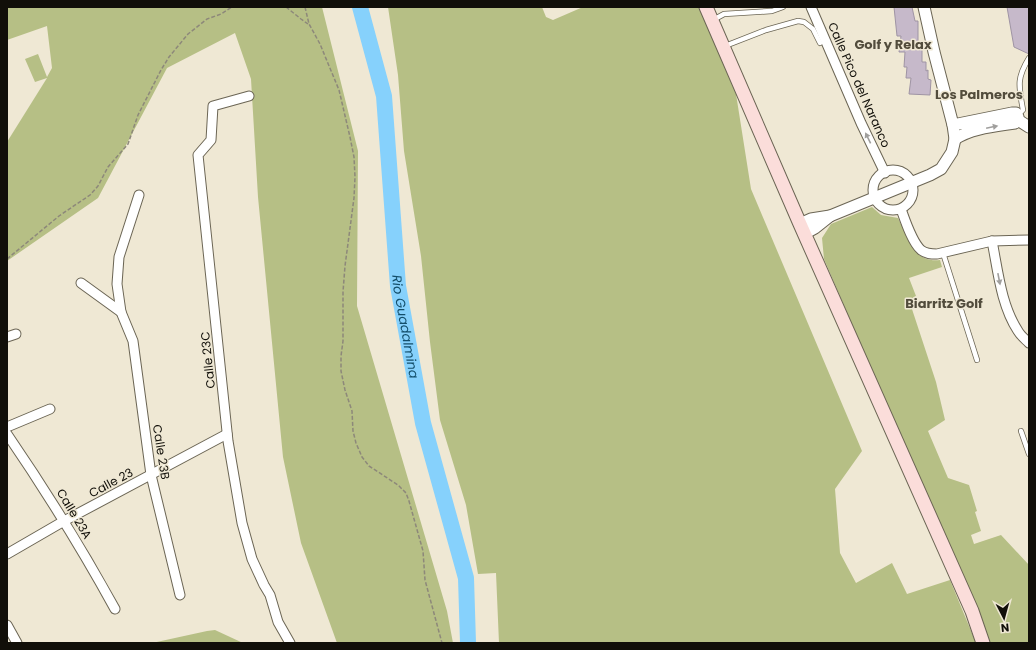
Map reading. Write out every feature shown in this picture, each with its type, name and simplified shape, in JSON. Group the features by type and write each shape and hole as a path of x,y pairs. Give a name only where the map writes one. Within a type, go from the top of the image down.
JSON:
{"main road":[{"path":"706,7 802,229 972,611 983,643"}],"street":[{"name":"Calle Pico del Naranco","path":"811,7 861,123 885,173"},
{"path":"802,229 815,228 830,216 912,183 941,169 952,152 955,139 953,125 924,7"},
{"name":"Calle 23C","path":"249,96 213,106 211,140 198,155 228,434 237,495 248,546 264,585 270,595 278,622 290,643"},
{"path":"953,125 1012,113 1029,127"},
{"path":"955,139 978,130 1015,123 1018,117"},
{"path":"891,170 897,171 908,177 912,183 913,189 910,201 901,209 895,210 883,208 878,204 875,198 873,186 880,176 891,170"},
{"name":"Calle 23B","path":"139,195 119,257 117,284 121,312 132,340 151,475 180,595"},
{"path":"901,209 917,244 922,250 929,254 943,253 992,241 1029,240"},
{"path":"992,241 1001,287 1008,312 1019,332 1029,343"},
{"path":"81,283 121,312"},
{"path":"7,427 50,409"},
{"name":"Calle 23A","path":"7,434 43,486 115,609"},
{"name":"Calle 23","path":"7,554 64,521 228,434"},
{"path":"7,625 17,643"}],"lane":[{"path":"711,20 724,14 772,11 783,7"},
{"path":"723,46 766,30 798,21 804,22 813,29 820,43"},
{"path":"1018,117 1023,110 1020,86 1021,71 1029,58"},
{"path":"943,253 977,360"},
{"path":"1022,431 1029,454"}],"path":[{"path":"7,259 59,216 90,195 98,186 108,167 128,144 138,115 169,57 188,34 207,19 221,14 232,7"},
{"path":"286,7 309,24"},
{"path":"305,7 309,24 320,44 339,90 354,157 354,198 344,266 343,341 341,356 341,372 344,390 352,411 353,431 362,457 369,466 398,485 406,493 423,551 425,580 442,643"}],"green space":[{"path":"7,7 322,7 358,151 357,306 447,611 453,643 337,643 301,543 283,457 258,197 251,79 235,33 167,68 98,198 7,261 7,142 47,78 35,82 25,59 38,54 47,77 52,68 47,26 7,40"},
{"path":"388,7 542,7 546,17 553,20 583,7 699,7 736,94 751,189 862,451 835,489 840,553 856,583 892,563 907,594 950,580 976,643 499,643 496,573 478,574 466,505 440,420 421,256 404,151 398,75"},
{"path":"872,207 881,215 898,218 909,241 918,254 931,260 940,260 942,267 909,278 916,296 909,300 936,382 945,420 928,431 948,478 969,485 981,531 971,535 974,544 1001,535 1029,565 1029,643 989,643 824,259 822,238 831,224"},
{"path":"215,630 243,643 152,643 207,631"}],"building":[{"path":"894,7 912,7 915,21 918,21 918,46 922,46 922,62 926,62 928,79 931,80 930,95 909,94 911,78 906,78 907,67 904,67 905,52 899,52 901,36 897,36"},
{"path":"1007,7 1029,7 1029,54 1014,47"}],"waterway":[{"name":"Rio Guadalmina","path":"360,7 384,96 398,286 423,423 466,578 468,643"}],"district":[{"name":"Golf y Relax","path":"893,44"},
{"name":"Los Palmeros","path":"979,94"},
{"name":"Biarritz Golf","path":"944,303"}]}
